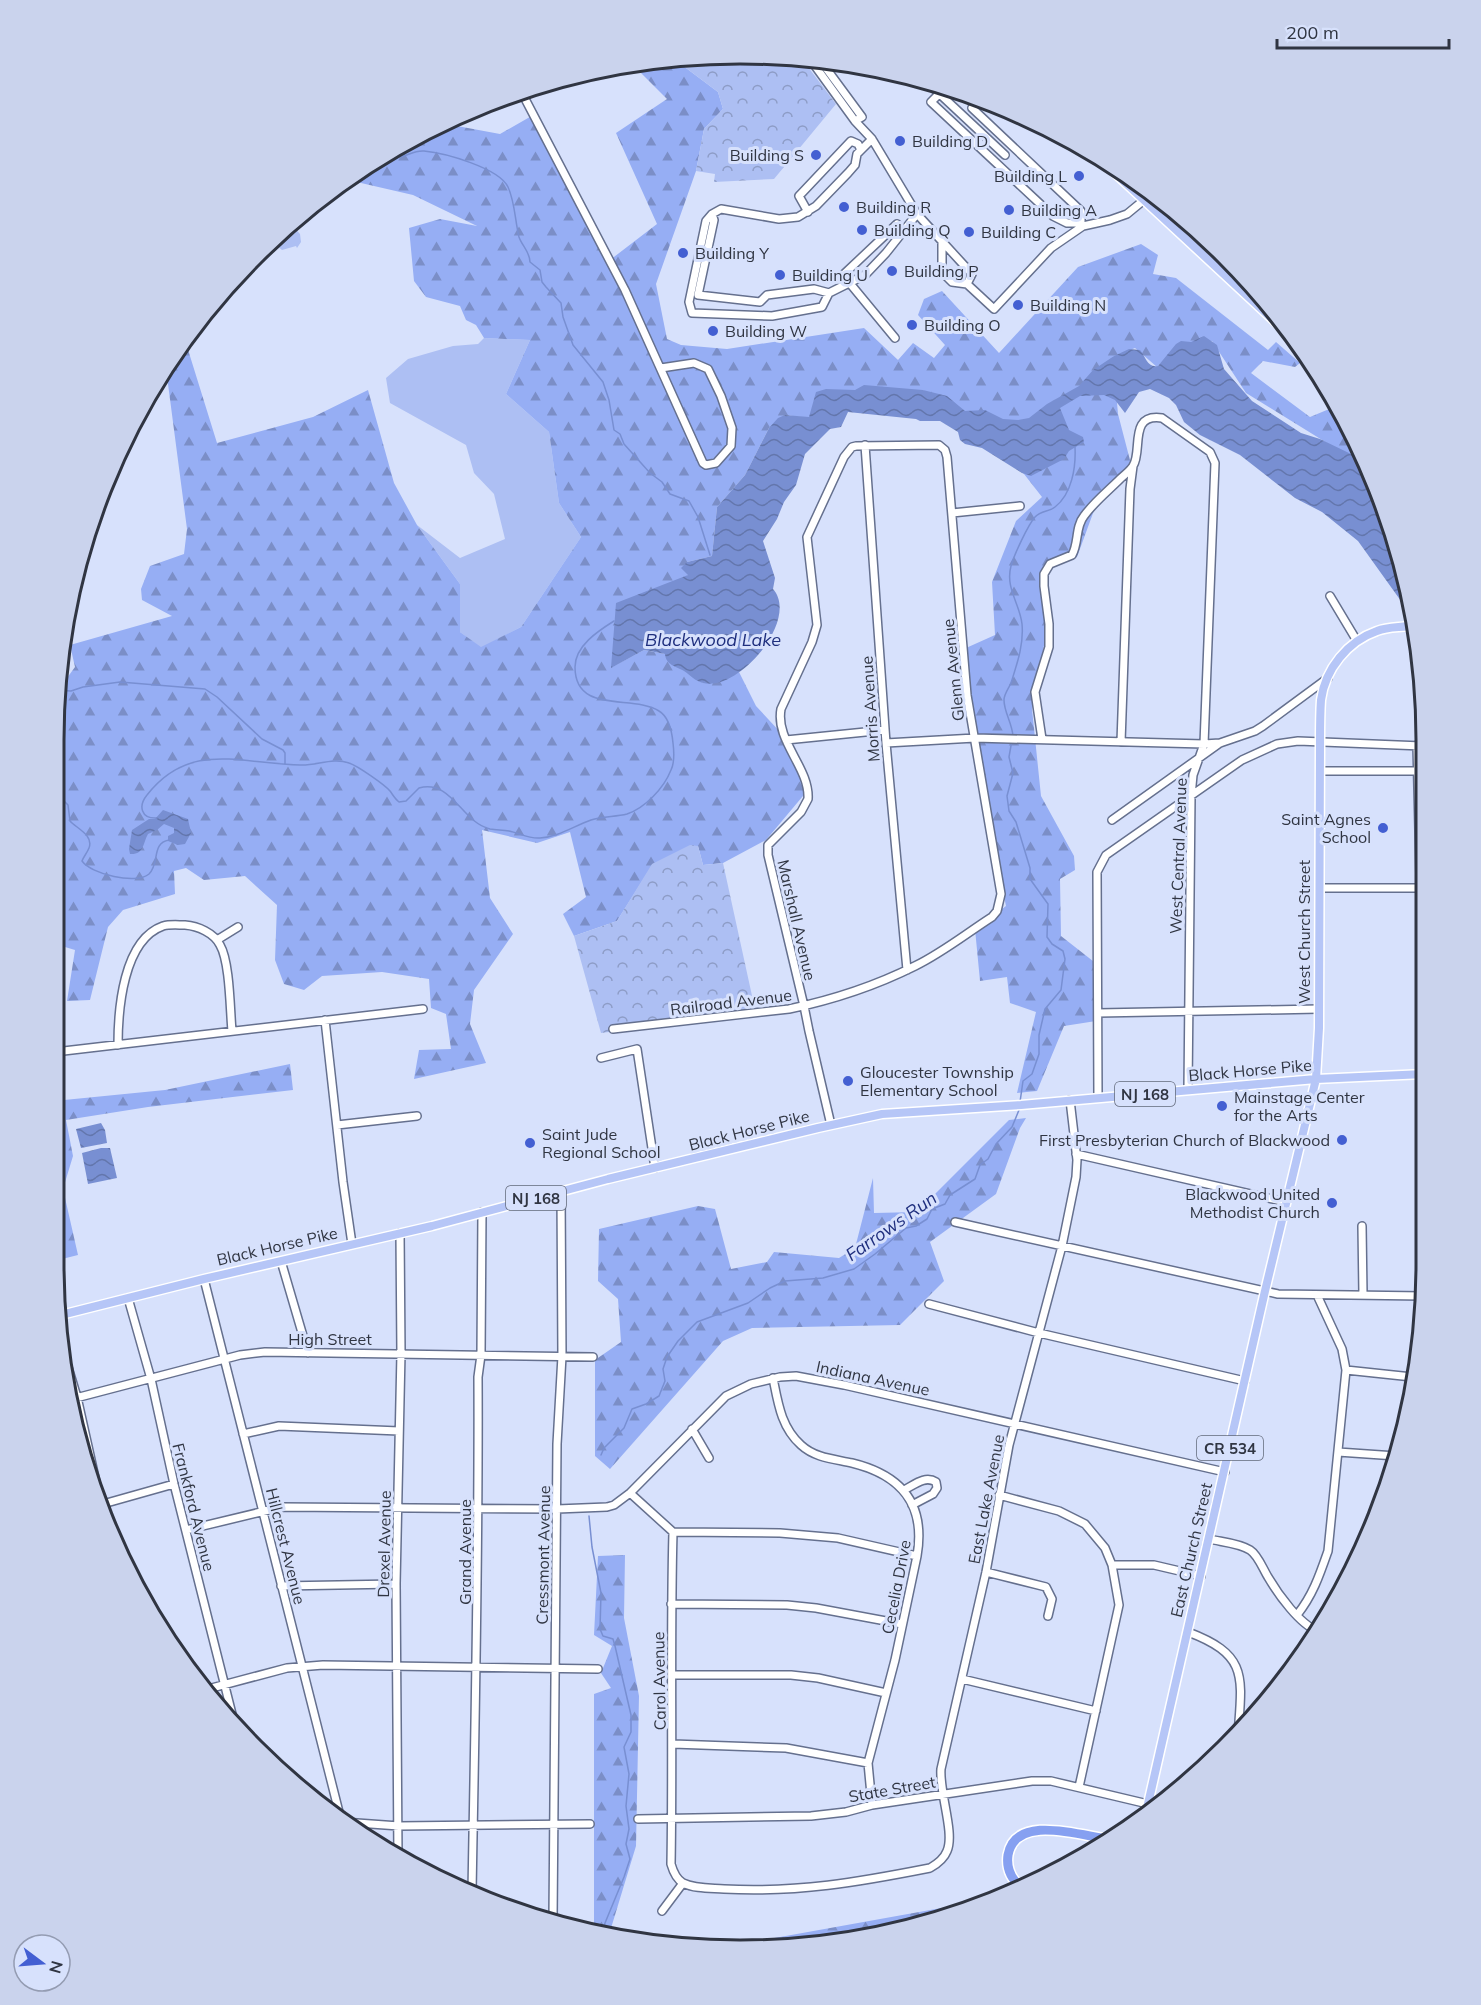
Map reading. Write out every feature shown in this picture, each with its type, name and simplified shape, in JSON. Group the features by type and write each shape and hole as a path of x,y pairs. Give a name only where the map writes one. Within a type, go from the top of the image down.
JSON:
{"highway":[{"path":"1016,1881 1008,1869 1008,1860 1011,1845 1021,1834 1048,1830 1098,1838"}],"main road":[{"path":"1136,193 1236,281"},
{"name":"West Church Street","path":"1316,1079 1319,1009 1321,702 1328,678 1338,659 1357,641 1376,631 1407,626"},
{"name":"Black Horse Pike","path":"66,1314 882,1114 1018,1105 1316,1079 1416,1074"},
{"name":"East Church Street","path":"1148,1804 1316,1079"}],"street":[{"path":"817,69 855,121 872,139 917,214 972,274 967,284"},
{"path":"827,70 862,117 855,121"},
{"path":"938,94 931,102 1053,216 1067,224 1110,220 1126,214 1144,200"},
{"path":"942,95 1005,155"},
{"path":"525,99 606,251 703,463 706,465 716,463 731,446 732,428 721,396 708,369 694,363 661,368"},
{"path":"972,108 1081,211 1082,224"},
{"path":"829,293 822,307 772,315 693,314 689,302 706,221 711,214 721,209 791,219 808,212 848,173 855,165 857,154 872,139"},
{"path":"808,212 799,196 851,141 858,144 861,150"},
{"path":"997,165 1013,146"},
{"path":"711,214 714,220 698,295 760,302 767,295 814,289 829,293 849,284 865,274 886,253 917,214"},
{"path":"896,338 843,275 897,224 902,231"},
{"path":"942,242 942,272 952,282 967,284 994,309 1051,248 1082,224"},
{"name":"West Central Avenue","path":"1134,466 1136,441 1140,429 1147,421 1154,418 1167,420 1213,455 1215,463 1204,744 1193,775 1191,796 1188,1090"},
{"name":"Glenn Avenue","path":"865,445 931,444 942,447 947,457 967,695 1001,894 1000,901"},
{"name":"Morris Avenue","path":"865,445 886,743 907,970"},
{"name":"Marshall Avenue","path":"831,1125 767,850 768,845 801,812 808,800 805,782 779,719 817,626 807,537 844,457 852,447 865,445"},
{"path":"1042,739 1035,692 1049,647 1045,571 1050,564 1072,555 1076,548 1078,529 1084,516 1134,466"},
{"path":"1121,741 1130,489 1134,466"},
{"path":"952,513 1020,506"},
{"path":"1330,596 1357,641"},
{"path":"886,743 975,738 1220,743 1255,731 1328,678"},
{"path":"786,740 885,730"},
{"path":"1098,1098 1097,872 1111,852 1242,760 1278,744 1298,741 1416,746"},
{"path":"1112,820 1220,743"},
{"path":"1320,771 1416,771"},
{"path":"1319,888 1416,888"},
{"name":"Railroad Avenue","path":"614,1029 748,1015 804,1006 871,987 907,970 992,917 1000,901"},
{"path":"118,1045 118,1011 125,978 137,950 152,932 172,925 189,925 204,930 216,940 224,956 232,1031"},
{"path":"216,940 238,927"},
{"path":"65,1051 423,1009"},
{"path":"1098,1013 1319,1009"},
{"path":"325,1020 352,1244"},
{"path":"601,1058 637,1049 655,1168"},
{"name":"East Lake Avenue","path":"683,1883 696,1887 787,1890 817,1888 930,1868 940,1862 947,1852 949,1839 942,1794 941,1769 986,1572 999,1495 1015,1423 1062,1246 1076,1177 1070,1100"},
{"path":"336,1125 417,1116"},
{"path":"1076,1154 1286,1202"},
{"name":"Cressmont Avenue","path":"553,1913 557,1444 562,1356 561,1191"},
{"name":"Grand Avenue","path":"472,1885 482,1212"},
{"path":"955,1222 1265,1292 1291,1295 1415,1296"},
{"path":"1362,1226 1363,1295"},
{"name":"Drexel Avenue","path":"398,1848 396,1584 401,1353 400,1233"},
{"path":"281,1261 308,1353"},
{"name":"Hillcrest Avenue","path":"204,1279 339,1808"},
{"path":"1297,1615 1309,1600 1328,1551 1346,1370 1342,1349 1317,1295"},
{"name":"Frankford Avenue","path":"128,1298 151,1378 174,1485 230,1708"},
{"path":"929,1304 1039,1333 1245,1381"},
{"name":"High Street","path":"77,1397 240,1355 265,1352 593,1357"},
{"path":"1346,1370 1407,1376"},
{"name":"Indiana Avenue","path":"186,1530 264,1510 302,1506 557,1509 607,1507 614,1505 630,1493 726,1396 752,1384 773,1378 796,1376 1015,1423 1225,1472"},
{"name":"Cecelia Drive","path":"773,1378 782,1418 788,1430 800,1444 819,1455 879,1471 891,1478 904,1490 920,1528 917,1556 902,1624 867,1763 872,1805"},
{"path":"243,1434 279,1426 399,1431"},
{"path":"692,1429 709,1458"},
{"path":"1338,1452 1388,1455"},
{"path":"904,1490 924,1480 930,1479 936,1482 937,1488 933,1494 912,1505"},
{"path":"108,1503 174,1485"},
{"path":"630,1493 673,1532 780,1533 838,1538 917,1556"},
{"path":"999,1495 1059,1511 1085,1524 1105,1548 1112,1565 1119,1605 1079,1787"},
{"name":"Carol Avenue","path":"673,1532 671,1864 677,1878 683,1883"},
{"path":"1209,1539 1253,1552 1275,1589 1311,1628"},
{"path":"1112,1565 1154,1565 1201,1576"},
{"path":"986,1572 1046,1587 1052,1599 1048,1616"},
{"path":"281,1586 396,1584"},
{"path":"671,1604 787,1605 902,1624"},
{"path":"1188,1632 1220,1646 1228,1653 1239,1672 1242,1685 1239,1721"},
{"path":"213,1687 302,1666 598,1669"},
{"path":"672,1675 791,1675 818,1678 886,1693"},
{"path":"962,1679 1096,1711"},
{"path":"673,1744 786,1748 867,1763"},
{"name":"State Street","path":"638,1819 811,1816 1032,1781 1051,1781 1148,1804"},
{"path":"359,1822 399,1826 590,1824"},
{"path":"662,1911 683,1883"}],"green space":[{"path":"740,64 809,68 836,104 774,179 714,182 715,174 696,171 704,129 723,109 718,92 685,67"},
{"path":"685,67 718,92 723,109 704,129 696,171 656,284 667,339 681,345 727,349 864,328 898,360 913,343 934,358 945,345 918,315 924,299 942,291 999,353 1078,267 1141,244 1158,255 1153,274 1176,278 1268,350 1276,342 1300,363 1295,367 1263,361 1251,373 1310,417 1329,409 1347,442 1355,461 1246,393 1212,341 1174,350 1157,367 1135,348 1113,357 1118,414 1131,464 1096,505 1077,557 1043,566 1050,614 1032,709 1041,796 1074,856 1075,870 1060,879 1061,936 1098,965 1096,1021 1064,1026 1037,1091 1017,1093 1036,1012 1010,1003 1007,977 980,981 975,929 1006,906 973,747 966,648 995,635 992,582 1016,521 1042,497 1024,474 923,390 809,418 785,415 769,428 745,475 717,507 712,556 687,562 688,575 612,667 644,650 665,654 703,683 739,672 756,706 795,748 808,790 766,840 723,863 703,865 698,846 653,864 617,921 574,936 563,914 586,897 570,832 537,843 482,830 490,898 513,934 474,990 470,1024 486,1063 414,1079 419,1050 451,1049 446,1014 431,1008 429,979 382,972 322,976 304,990 284,984 275,960 277,905 245,876 204,880 186,868 174,871 175,894 123,910 108,927 90,1000 67,1001 75,950 65,947 66,696 68,677 75,667 71,645 172,616 142,600 141,589 150,566 184,554 187,529 167,383 178,365 188,351 217,443 313,417 368,390 394,483 417,525 460,584 460,632 481,647 521,627 581,537 559,503 549,432 506,394 530,340 484,338 476,325 466,320 460,306 426,297 414,281 409,228 440,219 477,226 413,195 359,182 403,155 459,126 500,134 535,114 610,260 657,224 616,133 667,99 640,72"},
{"path":"297,230 301,242 297,248 296,246 282,250 278,247"},
{"path":"484,338 530,340 506,394 549,432 559,503 581,537 521,627 481,648 460,632 460,584 417,525 460,558 505,539 494,494 474,473 466,445 390,403 386,378 408,359 453,346 478,344"},
{"path":"690,845 698,846 703,865 723,863 756,1014 601,1033 574,936 617,921 652,864"},
{"path":"290,1064 293,1090 148,1107 66,1120 73,1156 65,1182 65,1100 165,1090"},
{"path":"1026,1118 1020,1128 996,1194 930,1242 944,1281 900,1325 752,1328 723,1341 610,1469 595,1456 595,1360 621,1342 618,1299 598,1281 599,1229 698,1206 715,1209 731,1269 767,1262 774,1252 839,1258 855,1248 873,1178 874,1213 917,1212 1009,1120"},
{"path":"65,1198 78,1255 65,1258"},
{"path":"625,1555 624,1618 639,1696 636,1846 611,1928 594,1924 594,1694 611,1688 601,1673 612,1646 594,1635 598,1556"},
{"path":"958,1905 872,1928 829,1935 767,1939"}],"water":[{"name":"Blackwood Lake","path":"1204,336 1217,345 1224,369 1252,401 1301,433 1320,439 1353,456 1381,523 1402,603 1358,541 1322,512 1295,498 1240,455 1200,435 1184,422 1176,405 1169,398 1150,389 1139,392 1125,413 1115,400 1104,395 1080,396 1060,408 1069,430 1083,437 1084,442 1069,451 1064,459 1031,476 1022,473 982,448 965,444 960,440 958,432 940,421 920,421 848,412 841,427 830,429 805,454 796,485 763,541 775,578 773,589 779,602 779,618 762,651 733,676 717,683 700,682 669,663 665,654 644,650 611,668 616,603 688,575 681,568 687,562 712,556 717,507 745,475 769,428 778,418 785,415 809,417 816,392 826,389 855,390 864,385 923,390 947,396 965,411 985,410 1003,419 1018,420 1029,418 1047,404 1079,386 1093,370 1129,349 1140,350 1149,364 1158,366 1176,344 1181,341 1191,342"},
{"path":"163,810 188,819 191,833 185,844 178,845 168,841 168,836 174,833 174,828 164,824 148,834 138,853 130,854 132,830 149,819 155,819"},
{"path":"101,1123 105,1130 107,1143 81,1148 76,1129"},
{"path":"110,1148 117,1178 88,1184 82,1153"}],"waterway":[{"path":"400,157 424,151 445,155 483,168 503,180 514,205 519,237 529,255 530,262 540,270 542,282 561,303 563,317 573,345 603,382 609,400 614,430 620,434 624,444 650,473 662,482 670,494 689,501 698,517 710,555"},
{"name":"Farrows Run","path":"1013,736 1004,700 1018,661 1022,624 1011,589 1011,566 1035,517 1061,502 1069,488 1074,471 1075,447"},
{"path":"157,818 144,814 142,807 147,795 164,778 181,767 199,761 218,759 300,765 343,761 377,780 399,802 406,801 419,788 430,787 448,795 480,825 532,838 553,836 591,820 634,811 647,802 668,777 674,756 672,734 665,717 659,711 648,706 595,698 584,692 578,682 575,667 579,652 588,640 614,621"},
{"path":"66,691 120,682 205,689 217,697 262,739 283,750 285,763"},
{"name":"Farrows Run","path":"1012,740 1009,757 1013,773 1007,796 1009,811 1016,822 1030,868 1030,879 1048,904 1047,937 1052,944 1063,951 1065,959 1061,990 1045,1009 1039,1035 1039,1054 1032,1074 1023,1081 1020,1102"},
{"path":"65,802 68,805 70,821 89,839 89,848 82,861 104,874 124,878 143,877 149,874 160,845 169,840"},
{"name":"Farrows Run","path":"601,1455 604,1448 624,1428 632,1409 659,1396 665,1381 663,1369 667,1357 678,1341 697,1322 748,1303 785,1281 823,1278 854,1269 906,1228 916,1226 927,1219 932,1209 945,1204 950,1195 975,1179 980,1165 988,1159 996,1144 1012,1127 1019,1110"},
{"name":"Farrows Run","path":"589,1516 592,1547 601,1593 600,1629 603,1636 613,1639 631,1715 631,1732 624,1747 629,1774 626,1806 629,1829 626,1844 630,1859 604,1927"}],"place":[{"name":"Building D","path":"900,141"},
{"name":"Building S","path":"816,155"},
{"name":"Building L","path":"1079,176"},
{"name":"Building R","path":"844,207"},
{"name":"Building A","path":"1009,210"},
{"name":"Building Q","path":"862,230"},
{"name":"Building C","path":"969,232"},
{"name":"Building Y","path":"683,253"},
{"name":"Building P","path":"892,271"},
{"name":"Building U","path":"780,275"},
{"name":"Building N","path":"1018,305"},
{"name":"Building O","path":"912,325"},
{"name":"Building W","path":"713,331"},
{"name":"Saint Agnes School","path":"1383,828"},
{"name":"Gloucester Township Elementary School","path":"848,1081"},
{"name":"Mainstage Center for the Arts","path":"1222,1106"},
{"name":"First Presbyterian Church of Blackwood","path":"1342,1140"},
{"name":"Saint Jude Regional School","path":"530,1143"},
{"name":"Blackwood United Methodist Church","path":"1332,1203"}]}
